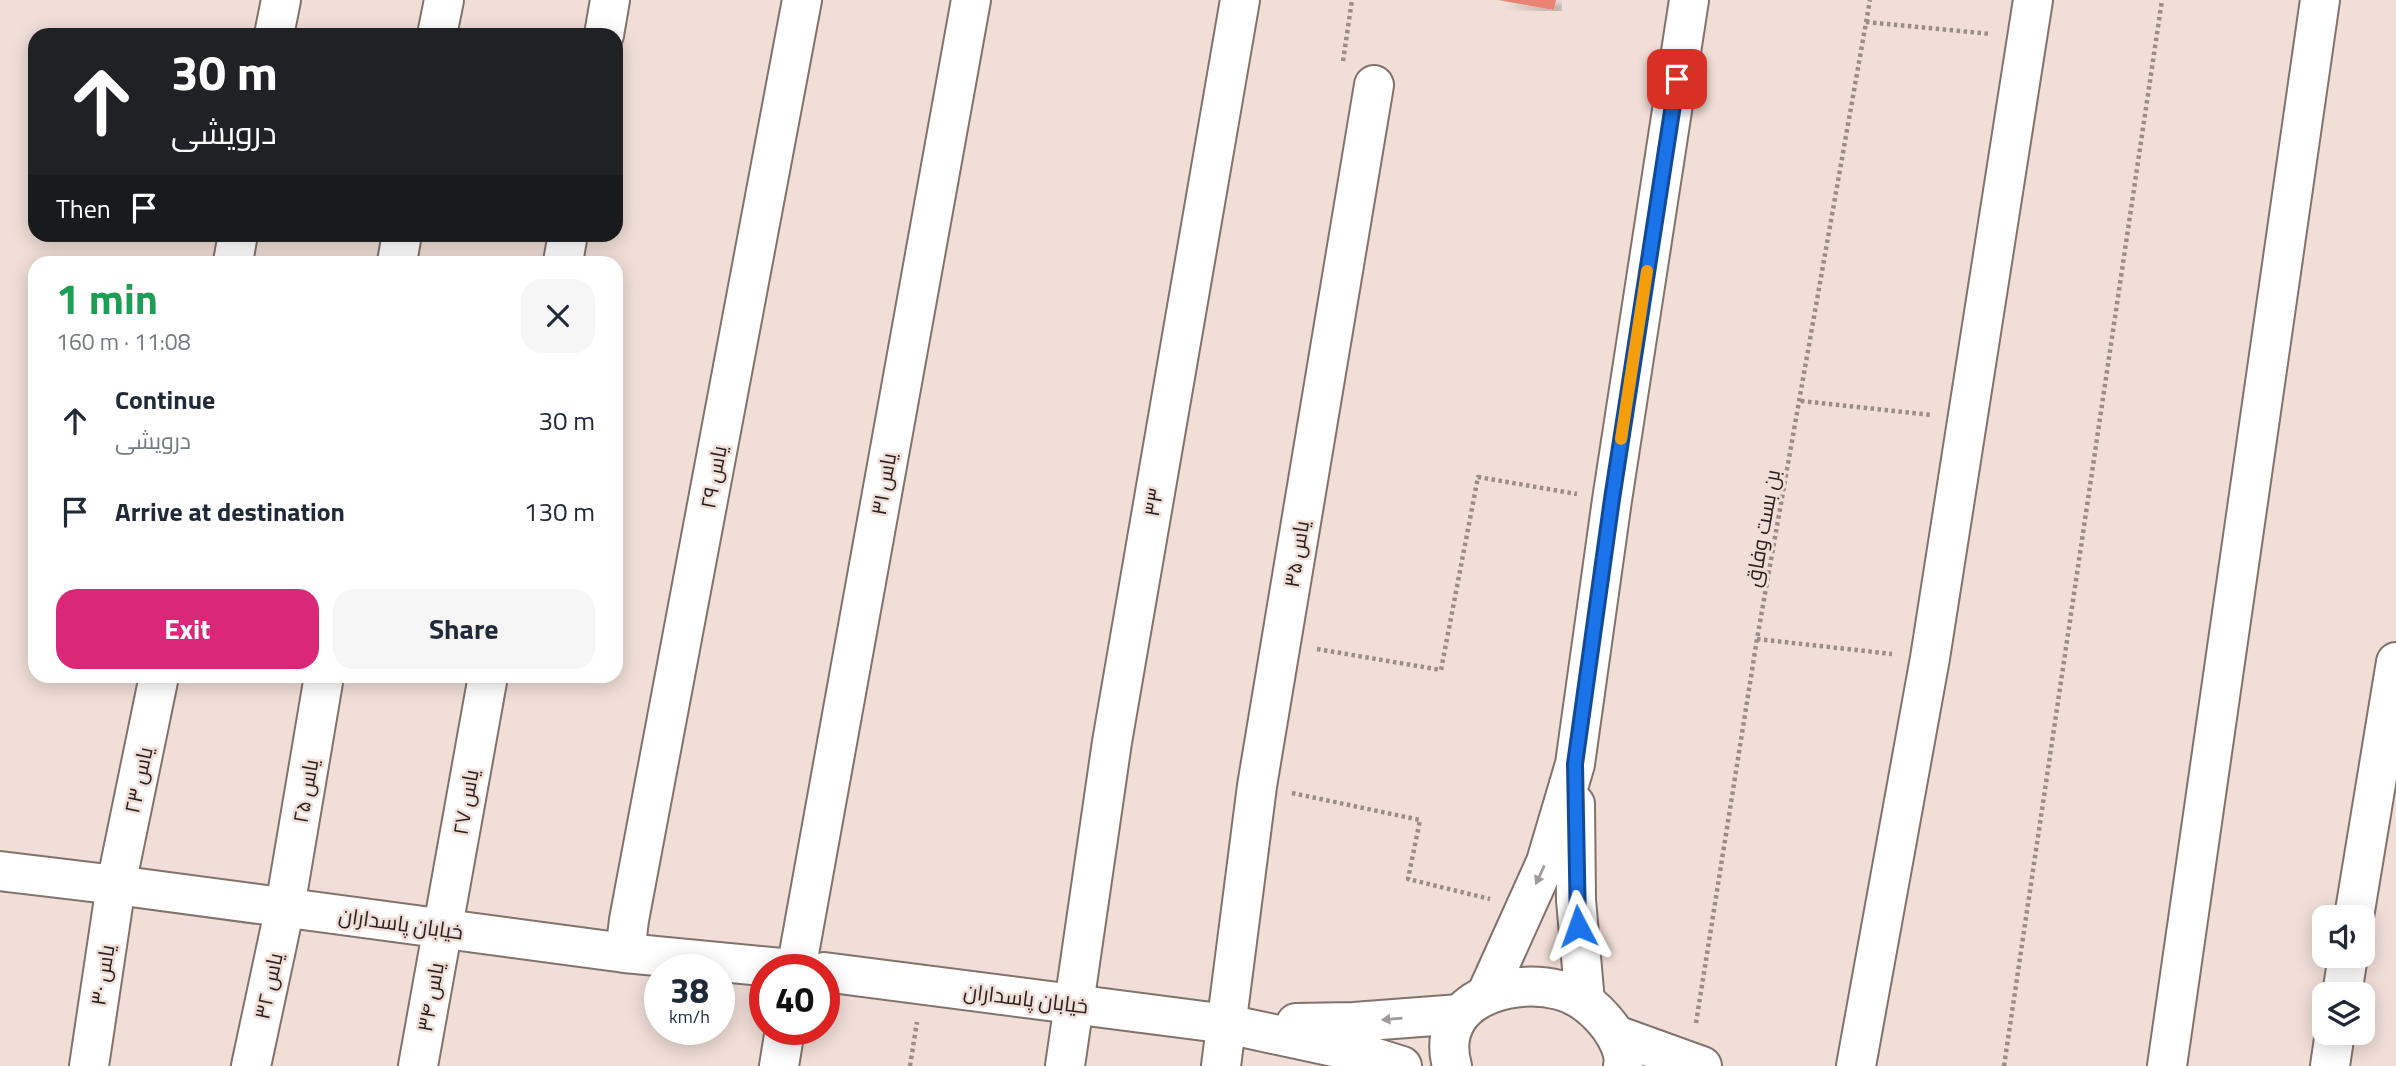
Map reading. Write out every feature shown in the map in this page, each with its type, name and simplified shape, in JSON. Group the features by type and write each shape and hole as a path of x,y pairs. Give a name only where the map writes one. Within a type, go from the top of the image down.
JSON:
{"street":[{"path":"275,28 281,0"},
{"path":"439,28 444,0"},
{"path":"605,28 610,0"},
{"name":"یاس ۲۹","path":"625,953 802,0"},
{"name":"یاس ۳۱","path":"799,954 971,0"},
{"name":"۳۳","path":"1065,1066 1114,728 1240,0"},
{"path":"1689,0 1612,499 1575,764 1576,900 1585,1002 1602,1017 1620,1051 1696,1064"},
{"path":"1856,1066 1930,658 2034,0"},
{"path":"2167,1066 2319,0"},
{"name":"یاس ۳۵","path":"1221,1066 1257,786 1374,85"},
{"path":"2356,905 2396,662"},
{"name":"یاس ۲۳","path":"116,885 158,683"},
{"name":"یاس ۲۵","path":"285,907 323,683"},
{"name":"یاس ۲۷","path":"442,928 487,683"},
{"path":"1452,1066 1450,1035 1473,1004 1525,908 1546,862 1575,764"},
{"name":"خیابان پاسداران","path":"0,871 625,953 749,965"},
{"name":"یاس ۳۰","path":"89,1066 116,885"},
{"name":"یاس ۳۲","path":"251,1066 285,907"},
{"name":"یاس ۳۴","path":"418,1066 442,928"},
{"name":"خیابان پاسداران","path":"840,974 1227,1024 1357,1052 1402,1066"},
{"name":"خیابان پاسداران","path":"1227,1024 1353,1022 1473,1004 1501,989 1559,990 1585,1002"},
{"path":"779,1066 782,1045"},
{"path":"2330,1066 2333,1045"}],"path":[{"path":"1352,0 1343,63 1374,85"},
{"name":"بن بست وفاق","path":"1696,1064 1758,639 1870,0"},
{"path":"2004,1066 2162,0"},
{"path":"1866,22 2028,37"},
{"path":"1801,401 1967,419"},
{"path":"1282,643 1441,670 1478,477 1612,499"},
{"path":"1758,639 1930,658"},
{"path":"1257,786 1420,820 1408,879 1525,908"}],"building":[{"path":"1498,0 1556,0 1554,10"}],"slow traffic":[{"path":"1621,439 1647,271"}],"route":[{"path":"1578,926 1575,764 1612,499 1677,79"}]}
